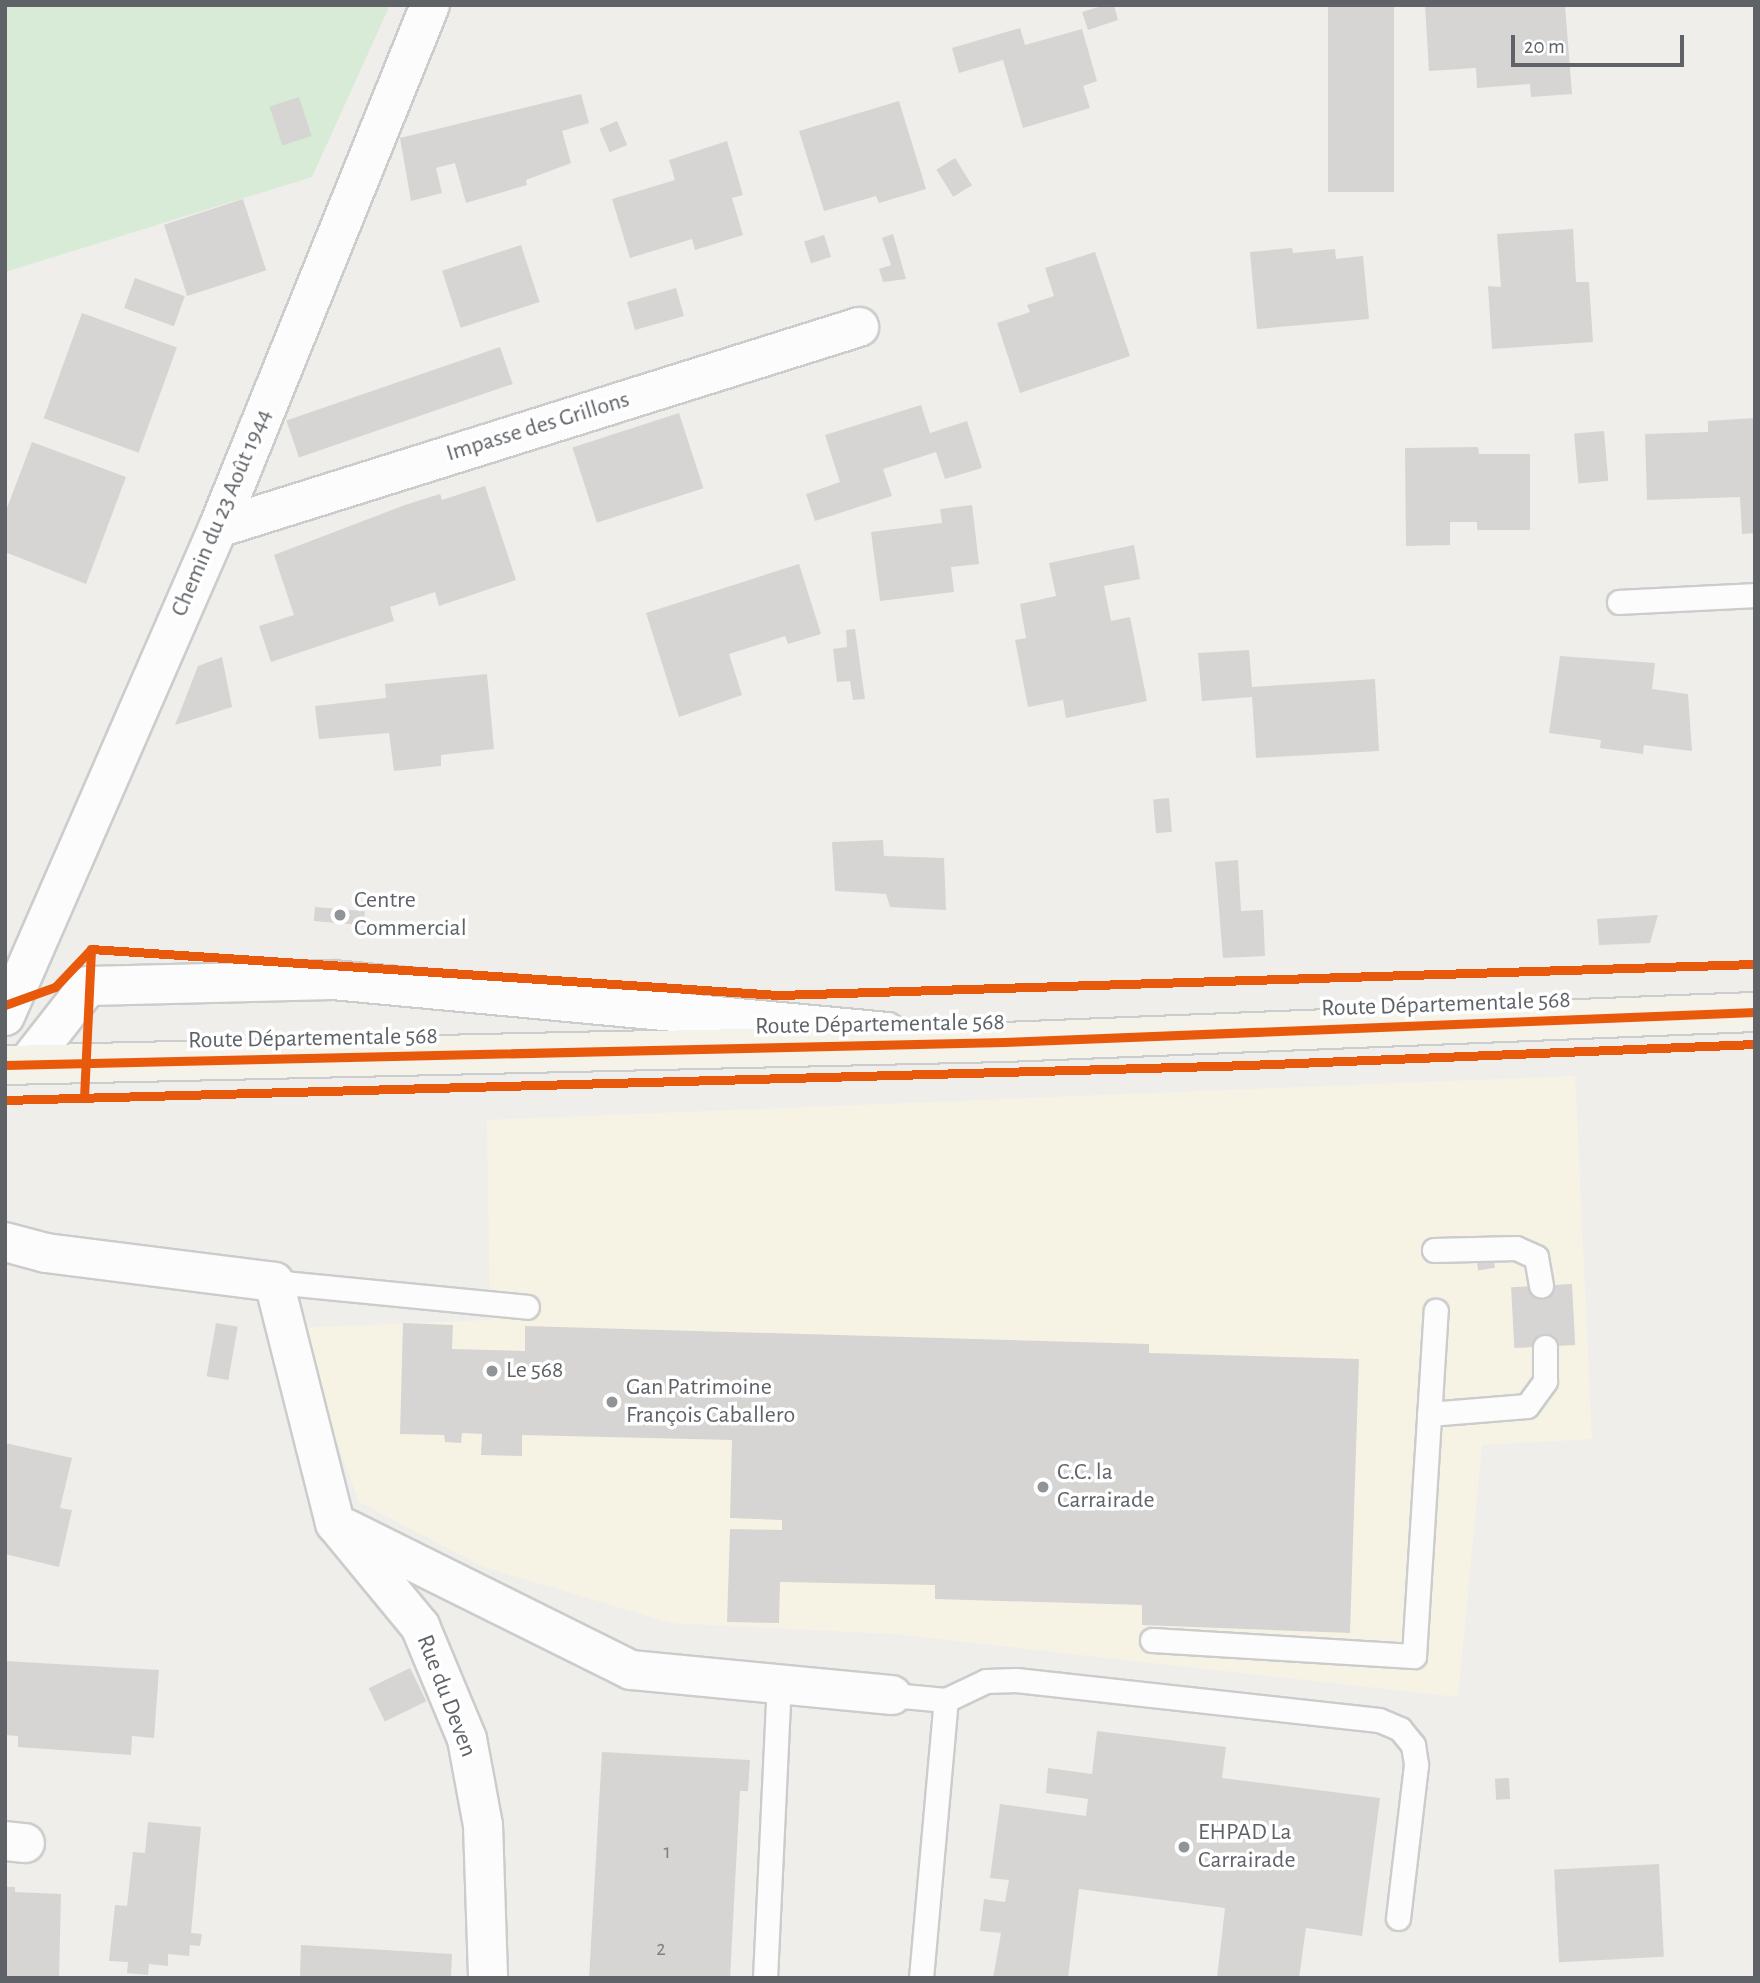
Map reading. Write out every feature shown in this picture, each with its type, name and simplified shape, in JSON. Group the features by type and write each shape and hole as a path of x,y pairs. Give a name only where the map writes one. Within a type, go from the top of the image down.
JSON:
{"main road":[{"name":"Route Départementale 568","path":"16,1065 1004,1042 1755,1012"}],"street":[{"name":"Chemin du 23 Août 1944","path":"5,1016 218,528 429,5"},
{"name":"Impasse des Grillons","path":"218,528 859,327"},
{"path":"16,1065 88,986 333,980 1004,1042"},
{"path":"5,1241 46,1253 274,1282"},
{"name":"Rue du Deven","path":"274,1282 335,1523 420,1626 467,1739 483,1825 488,1978"},
{"path":"335,1523 631,1670 892,1695"}],"lane":[{"path":"1619,602 1755,595"},
{"path":"1434,1250 1516,1248 1536,1257 1542,1286"},
{"path":"274,1282 527,1307"},
{"path":"1152,1640 1414,1656 1436,1311"},
{"path":"1429,1414 1527,1406 1545,1381 1545,1347"},
{"path":"892,1695 946,1700 985,1681 1016,1680 1379,1720 1401,1729 1413,1745 1416,1765 1398,1918"},
{"path":"765,1978 779,1685"},
{"path":"921,1978 946,1700"}],"shaded area":[{"path":"1575,1076 1592,1439 1482,1445 1458,1697 894,1634 671,1623 484,1567 359,1502 295,1328 490,1320 487,1120"}],"green space":[{"path":"5,5 390,5 312,177 5,272"}],"building":[{"path":"1114,5 1118,20 1088,30 1082,12"},
{"path":"1328,5 1394,5 1394,192 1328,192"},
{"path":"1425,5 1565,5 1572,94 1531,97 1530,84 1477,88 1476,68 1429,71"},
{"path":"1020,28 1025,45 1082,29 1097,81 1083,86 1090,108 1023,128 1003,60 959,73 952,48"},
{"path":"581,94 589,123 562,131 571,163 526,180 527,185 466,203 455,163 436,168 442,193 411,201 400,138"},
{"path":"299,97 312,136 282,146 270,107"},
{"path":"899,101 926,189 879,203 876,196 824,211 799,131"},
{"path":"617,121 627,145 610,152 600,128"},
{"path":"727,141 743,195 732,198 743,235 695,250 692,239 630,258 612,199 675,180 669,160"},
{"path":"955,158 972,185 953,197 936,170"},
{"path":"243,199 266,270 187,296 164,225"},
{"path":"1573,229 1576,282 1589,282 1593,342 1492,349 1488,286 1501,287 1497,234"},
{"path":"893,234 906,279 883,282 879,269 891,265 882,238"},
{"path":"824,235 831,257 811,263 804,241"},
{"path":"521,245 540,302 461,328 442,271"},
{"path":"1292,248 1293,253 1335,249 1336,259 1363,256 1369,319 1257,329 1250,252"},
{"path":"1095,252 1130,356 1020,393 997,323 1030,312 1027,305 1054,296 1045,268"},
{"path":"135,278 185,296 174,326 124,308"},
{"path":"676,288 684,316 635,330 627,302"},
{"path":"82,313 177,348 139,453 44,418"},
{"path":"500,347 513,384 299,457 286,421"},
{"path":"921,405 930,433 967,421 982,468 945,479 936,452 883,469 892,496 815,521 806,494 840,482 825,435"},
{"path":"679,413 703,488 597,523 572,448"},
{"path":"1755,418 1755,533 1742,534 1740,497 1647,500 1645,434 1708,432 1708,421"},
{"path":"1604,431 1608,481 1578,483 1574,434"},
{"path":"32,442 126,477 86,584 5,552 5,513"},
{"path":"1478,447 1479,454 1530,454 1530,530 1477,530 1477,522 1450,522 1450,545 1406,546 1405,448"},
{"path":"485,486 516,580 439,606 435,592 390,607 394,621 271,662 259,626 294,615 274,555 405,505 440,494 442,500"},
{"path":"972,505 979,564 951,567 954,592 880,601 871,532 942,523 940,509"},
{"path":"1134,545 1140,579 1104,586 1111,621 1130,617 1147,701 1066,718 1063,700 1028,707 1015,640 1026,638 1020,604 1056,596 1049,563"},
{"path":"799,564 821,634 788,644 785,636 729,654 742,695 679,717 646,613"},
{"path":"855,629 865,699 853,700 850,681 837,682 833,649 847,647 846,630"},
{"path":"1249,650 1252,687 1375,679 1379,751 1256,758 1252,697 1202,701 1198,653"},
{"path":"1560,656 1655,663 1652,689 1688,694 1692,751 1644,745 1643,754 1600,748 1601,740 1549,733"},
{"path":"222,657 232,707 175,725 198,666"},
{"path":"487,674 494,749 441,755 441,766 394,771 389,733 319,739 315,706 386,698 385,684"},
{"path":"1169,798 1172,832 1156,833 1153,799"},
{"path":"883,840 884,856 944,858 946,910 890,907 886,894 835,891 832,842"},
{"path":"1238,860 1241,911 1263,910 1265,956 1223,958 1215,862"},
{"path":"315,907 365,911 364,925 314,921"},
{"path":"1658,915 1650,943 1599,945 1597,919"},
{"path":"1493,1255 1495,1268 1478,1270 1476,1258"},
{"path":"1572,1284 1575,1345 1514,1348 1511,1287"},
{"path":"216,1323 238,1327 228,1380 207,1376"},
{"name":"C.C. la Carrairade","path":"403,1323 453,1325 452,1349 525,1351 525,1326 1149,1344 1149,1353 1359,1359 1350,1633 1142,1625 1142,1605 935,1599 935,1585 780,1582 779,1623 727,1622 730,1529 782,1530 782,1520 730,1518 732,1440 522,1435 522,1456 481,1455 482,1434 462,1433 461,1443 445,1442 444,1435 400,1434"},
{"path":"5,1443 72,1458 60,1508 72,1510 59,1567 5,1554"},
{"path":"5,1661 159,1670 154,1738 132,1736 131,1755 18,1747 18,1736 5,1735"},
{"path":"410,1668 426,1701 385,1721 369,1688"},
{"name":"EHPAD La Carrairade","path":"1097,1731 1226,1747 1222,1778 1380,1798 1362,1936 1306,1928 1299,1978 1217,1978 1225,1908 1079,1889 1068,1978 993,1978 1001,1933 980,1931 984,1899 1005,1902 1009,1880 990,1878 1000,1804 1086,1816 1088,1799 1046,1793 1048,1768 1092,1774"},
{"path":"602,1752 750,1760 748,1791 740,1791 730,1978 589,1978"},
{"path":"1509,1778 1510,1799 1496,1800 1495,1779"},
{"path":"148,1822 201,1827 191,1933 202,1934 200,1946 190,1945 189,1956 168,1954 168,1966 149,1964 148,1975 127,1973 128,1962 109,1961 115,1905 127,1906 133,1852 145,1853"},
{"path":"1659,1864 1664,1957 1559,1962 1554,1869"},
{"path":"5,1887 15,1887 15,1892 61,1894 59,1978 5,1978"},
{"path":"301,1945 452,1954 451,1978 300,1976"}],"cycle path":[{"path":"91,949 779,995 1755,964"},
{"path":"5,1005 55,987 91,949"},
{"path":"84,1098 91,949"},
{"path":"5,1065 1004,1042 1755,1012"},
{"path":"5,1100 1248,1065 1755,1044"}],"place":[{"name":"Centre Commercial","path":"340,915"},
{"name":"Le 568","path":"492,1371"},
{"name":"Gan Patrimoine François Caballero","path":"612,1402"},
{"name":"C.C. la Carrairade","path":"1043,1487"},
{"name":"EHPAD La Carrairade","path":"1184,1847"}]}
